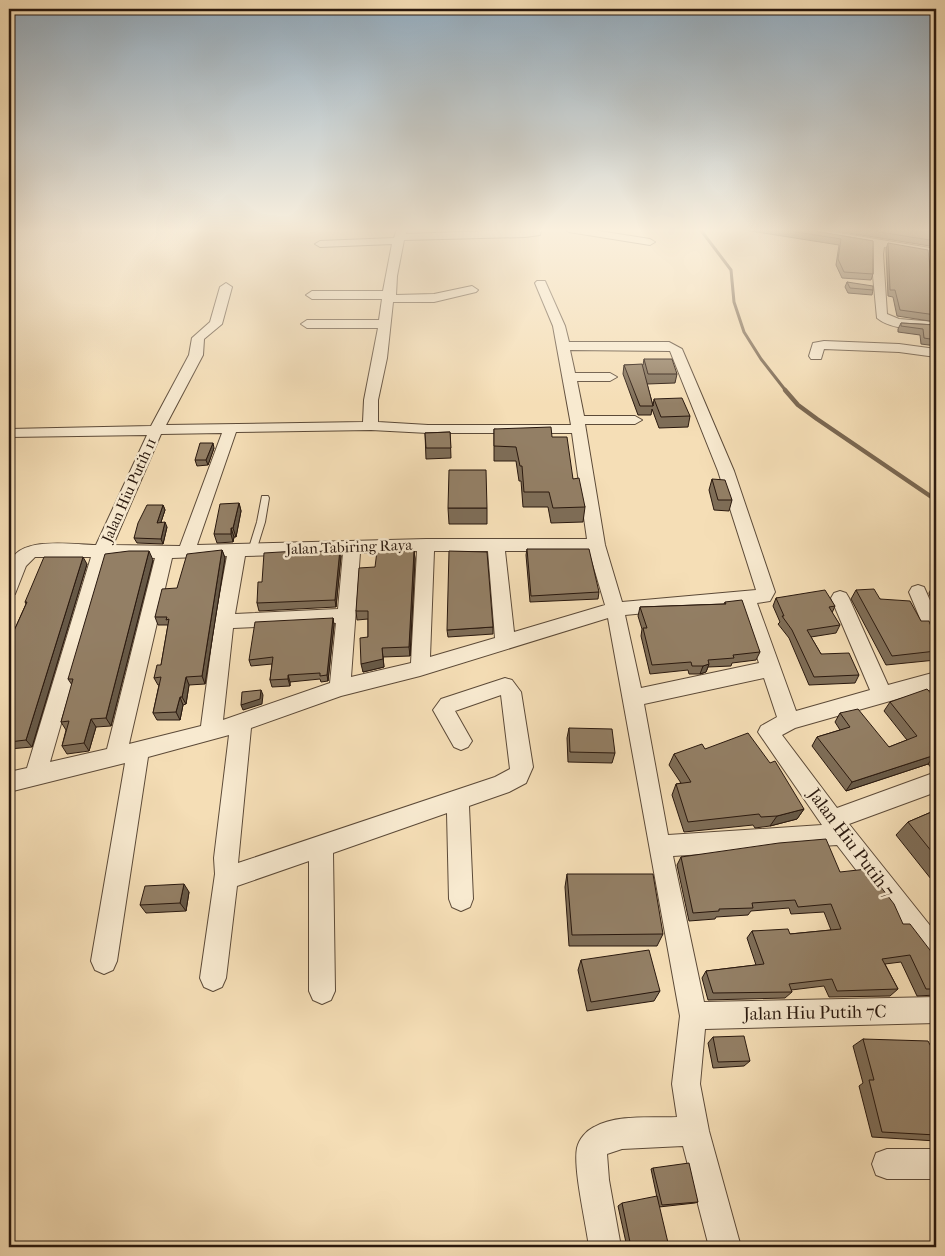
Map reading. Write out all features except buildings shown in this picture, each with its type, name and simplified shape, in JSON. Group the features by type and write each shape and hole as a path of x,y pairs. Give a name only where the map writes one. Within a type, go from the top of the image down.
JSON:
{"street":[{"path":"156,430 196,355 198,338 216,324 226,288"},
{"path":"371,426 368,412 390,288"},
{"path":"543,288 553,308 569,377 596,545 615,609 633,698 659,846 693,1016 686,1084 694,1131 725,1247"},
{"path":"875,288 881,315 888,320 936,326"},
{"path":"312,295 434,298 472,290"},
{"path":"307,324 385,324"},
{"path":"816,356 819,345 899,348 936,353"},
{"path":"9,782 210,733 340,688 420,668 615,609 764,596 766,592 726,471 676,349 669,346 562,346"},
{"path":"569,377 610,377"},
{"path":"9,433 232,427 267,429 371,426 428,429 578,425 635,420"},
{"path":"187,551 201,506 232,427"},
{"name":"Jalan Hiu Putih 11","path":"36,775 102,550 156,430"},
{"path":"420,668 426,545"},
{"name":"Jalan Tabiring Raya","path":"9,589 25,553 34,550 165,552 426,545 596,545"},
{"path":"496,546 505,642"},
{"path":"340,688 352,547"},
{"path":"210,733 224,622 245,551"},
{"path":"104,961 127,752 165,552"},
{"path":"918,592 936,634"},
{"path":"746,597 788,721 936,680"},
{"path":"840,598 883,696"},
{"path":"224,622 346,616"},
{"path":"633,698 770,669"},
{"path":"227,874 235,875 458,800 501,785 518,776 522,767 511,692 505,686 448,704 443,710 461,741"},
{"name":"Jalan Hiu Putih 7","path":"788,721 768,732 838,827 936,953"},
{"path":"213,978 227,874 228,835 241,723"},
{"path":"659,846 838,827 936,782"},
{"path":"458,800 461,899"},
{"path":"321,846 322,991"},
{"name":"Jalan Hiu Putih 7C","path":"693,1016 936,1010"},
{"path":"605,1247 594,1180 592,1148 602,1138 616,1135 694,1131"},
{"path":"887,1164 936,1164"}],"lane":[{"path":"245,551 261,522 265,498"}],"waterway":[{"path":"733,288 734,302 744,332 761,359 786,391"},
{"path":"785,390 798,405 817,419 936,500"}]}
